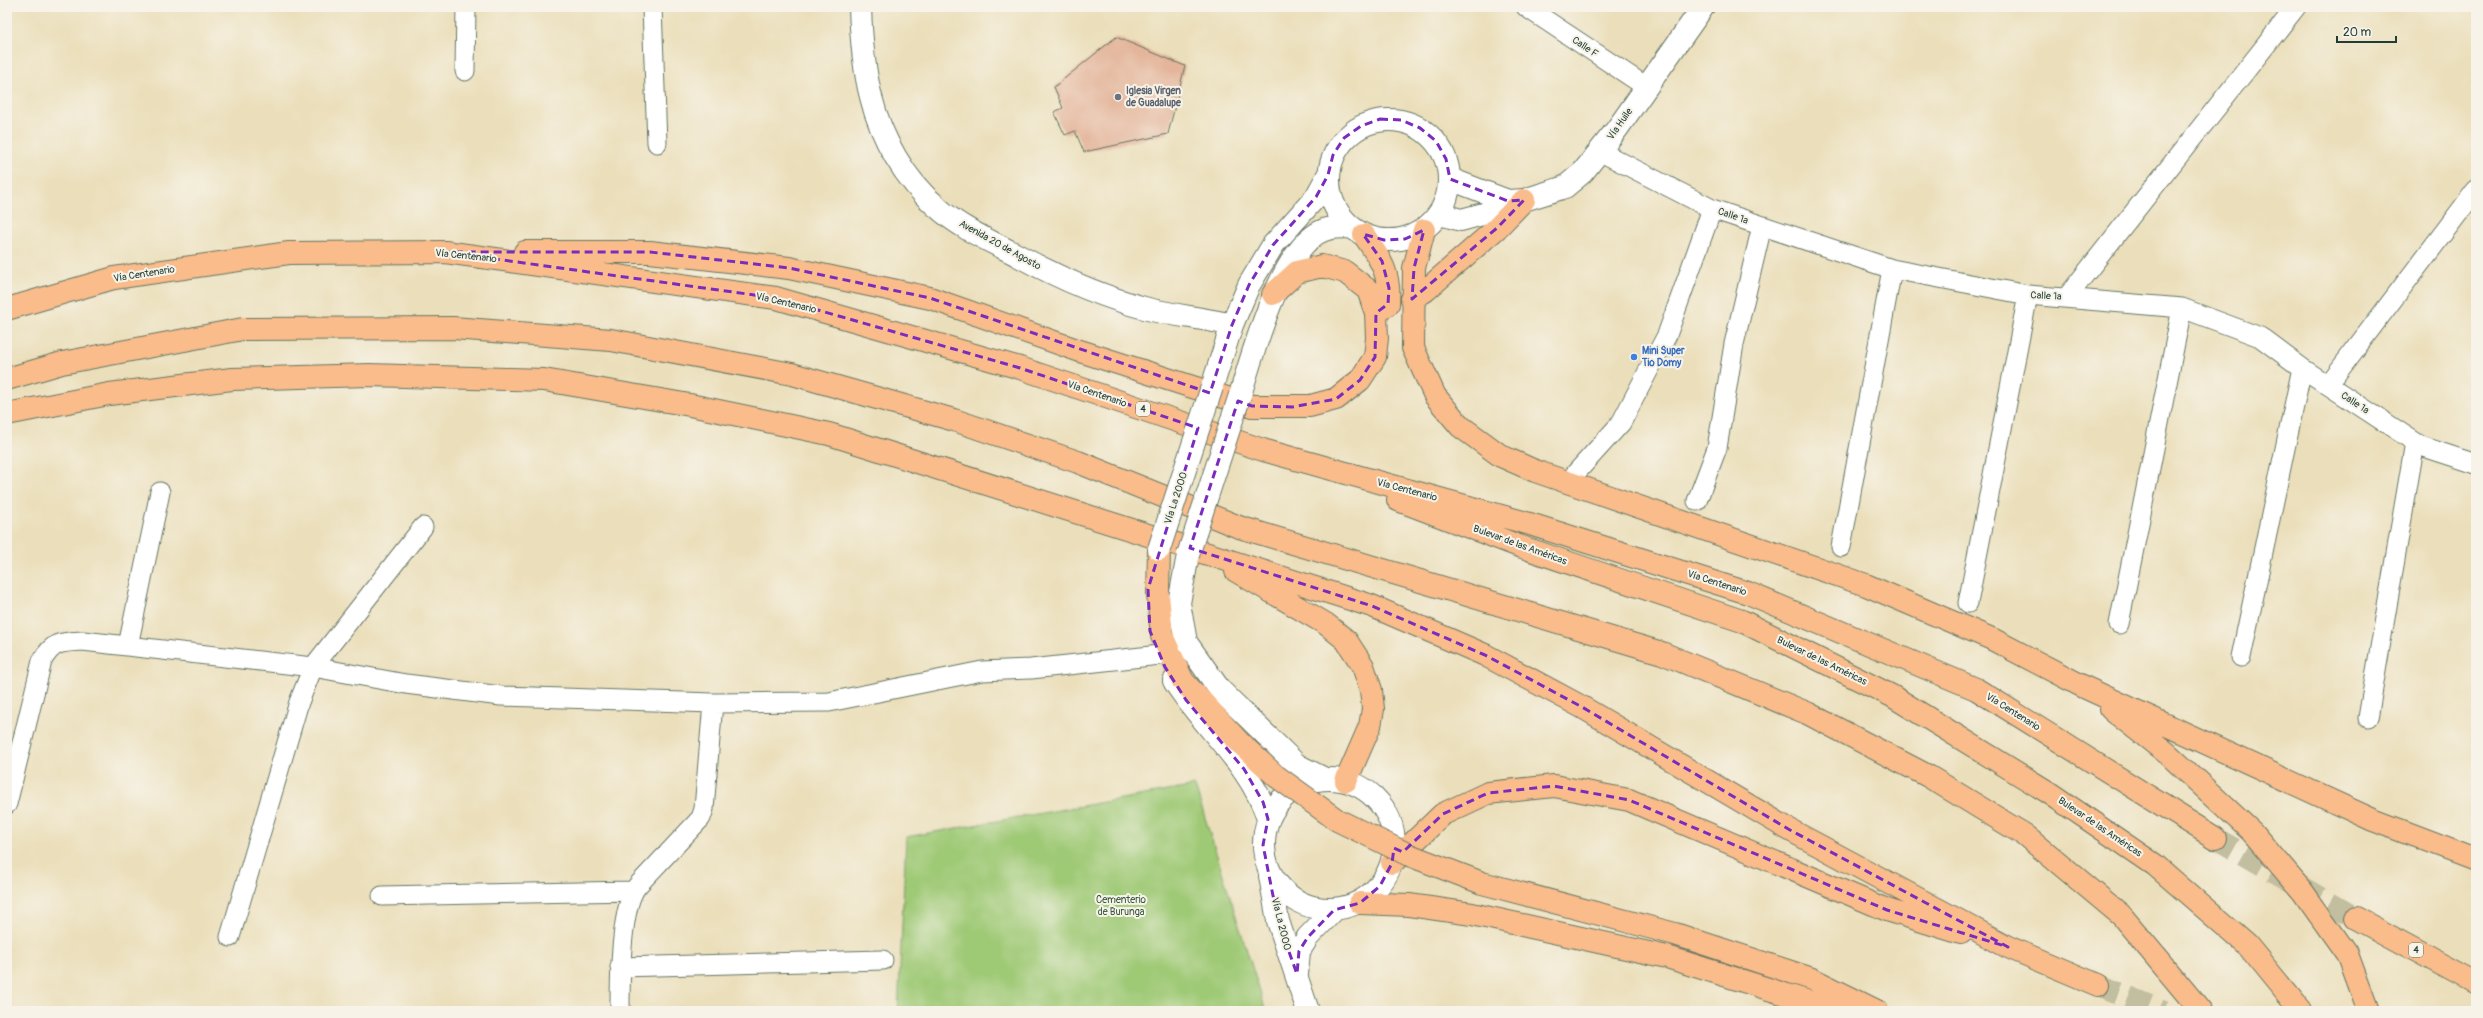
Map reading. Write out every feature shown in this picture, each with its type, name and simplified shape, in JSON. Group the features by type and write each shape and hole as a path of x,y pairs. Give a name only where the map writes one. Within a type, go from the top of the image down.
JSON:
{"highway":[{"path":"1412,299 1425,291 1497,228 1516,201"},
{"path":"1424,230 1414,268 1412,299 1413,348 1435,396 1460,426 1501,456 1550,476 1866,585 1992,639 2084,687 2373,820 2476,859"},
{"path":"1357,231 1382,261 1389,288 1388,304 1376,313"},
{"path":"445,252 650,252 789,268 930,298 1080,351 1252,406 1310,406 1336,399 1360,380 1375,357 1377,338 1376,313 1368,290 1346,272 1322,266 1297,272 1273,294"},
{"name":"Vía Centenario","path":"7,309 114,278 288,253 445,252 776,298 1020,368 1263,450 1530,524 1748,592 1976,689 2215,838"},
{"path":"7,379 62,363 243,329 454,328 611,340 792,374 954,420 1078,462 1239,527 1662,653 1807,713 1928,776 2025,835 2121,915 2201,1011"},
{"path":"7,414 109,394 232,379 369,375 544,380 690,405 829,434 1197,554 1372,606 1485,655 1582,706 1790,830 2008,948"},
{"name":"Bulevar de las Américas","path":"1263,450 1519,546 1742,621 1892,696 2048,792 2155,865 2247,945 2301,1011"},
{"path":"1159,549 1158,595 1162,636 1183,681 1239,742 1276,776 1337,820 1409,855 1482,883 1675,934 1812,979 1877,1011"},
{"path":"1197,554 1326,624 1346,640 1363,666 1371,690 1373,709 1370,726 1335,780"},
{"path":"2084,687 2168,754 2252,832 2303,892 2347,954 2368,1011"},
{"path":"1392,863 1443,814 1488,793 1554,786 1629,800 1886,910 2008,948 2098,985"},
{"path":"1360,903 1410,905 1472,914 1667,957 1838,1011"},
{"name":"4","path":"2356,918 2476,983"}],"street":[{"path":"465,71 466,7"},
{"path":"652,7 657,143"},
{"name":"Avenida 20 de Agosto","path":"860,7 871,97 888,142 912,184 937,208 983,238 1037,266 1098,294 1150,309 1198,316 1232,325"},
{"name":"Calle F","path":"1526,7 1645,86"},
{"name":"Vía Huile","path":"1440,214 1461,220 1494,211 1516,201 1565,187 1583,172 1617,130 1645,86 1703,7"},
{"path":"2067,297 2296,7"},
{"path":"1335,780 1301,785 1281,799 1268,819 1263,845 1269,872 1285,893 1308,907 1334,910 1360,903 1380,886 1392,863 1395,842 1391,822 1384,810 1365,789 1335,780 1298,765 1220,690 1186,642 1179,603 1197,554 1240,395 1273,294 1307,242 1323,230 1357,231 1384,240 1405,239 1424,230 1440,214 1450,179 1446,159 1436,141 1420,128 1401,120 1380,119 1361,126 1344,138 1333,155 1328,175 1330,194 1335,206 1357,231"},
{"name":"Calle 1a","path":"1599,151 1712,209 1892,269 2028,295 2067,297 2182,308 2260,337 2302,368 2421,446 2476,464"},
{"name":"Vía La 2000","path":"1268,819 1263,802 1244,768 1186,700 1165,667 1150,631 1148,589 1159,549 1232,325 1249,285 1273,245 1316,197 1328,175"},
{"path":"1450,179 1516,201"},
{"path":"2328,385 2476,190"},
{"path":"1574,475 1621,423 1668,335 1712,209"},
{"path":"1697,500 1717,448 1734,344 1762,226"},
{"path":"1841,547 1892,269"},
{"path":"1968,603 2028,295"},
{"path":"2119,624 2182,308"},
{"path":"2242,657 2302,368"},
{"path":"2368,718 2415,442"},
{"path":"128,646 160,492"},
{"path":"230,937 299,702 313,667 423,527"},
{"path":"7,804 42,661 48,650 60,642 83,641 313,667 406,684 501,696 713,704 829,702 982,672 1031,669 1160,655"},
{"path":"620,1011 620,967 632,891 701,818 704,809 713,704"},
{"name":"Vía La 2000","path":"1269,872 1278,920 1308,1011"},
{"path":"382,896 632,891"},
{"name":"Vía La 2000","path":"1297,974 1299,951 1308,937 1334,910"},
{"path":"620,967 883,960"}],"highlighted area":[{"path":"1380,119 1401,120 1420,128 1436,141 1446,159 1450,179 1508,201 1524,200 1497,228 1412,299 1414,268 1424,230 1405,239 1384,240 1363,234 1382,261 1389,288 1388,304 1376,313 1375,357 1360,380 1336,399 1292,407 1252,406 1238,401 1190,548 1372,606 1485,655 1582,707 1790,830 2008,947 1887,910 1629,800 1554,786 1488,793 1443,814 1403,852 1394,848 1392,863 1380,886 1360,903 1334,910 1308,937 1299,951 1297,974 1278,921 1263,845 1268,819 1263,802 1244,769 1186,700 1165,667 1150,631 1148,589 1198,428 1020,368 776,298 445,252 650,252 789,268 930,298 1210,393 1232,325 1249,285 1273,245 1316,197 1328,175 1333,155 1344,138 1361,126"}],"green space":[{"name":"Cementerio de Burunga","path":"1195,786 1266,1011 898,1011 906,837"}],"building":[{"name":"Iglesia Virgen de Guadalupe","path":"1116,37 1185,66 1168,134 1084,152 1075,131 1065,135 1054,112 1063,108 1054,87"}],"tunnel":[{"path":"2215,838 2356,918"},
{"path":"2098,985 2164,1011"}],"place":[{"name":"Iglesia Virgen de Guadalupe","path":"1118,97"},
{"name":"Mini Super Tio Domy","path":"1634,357"}]}
